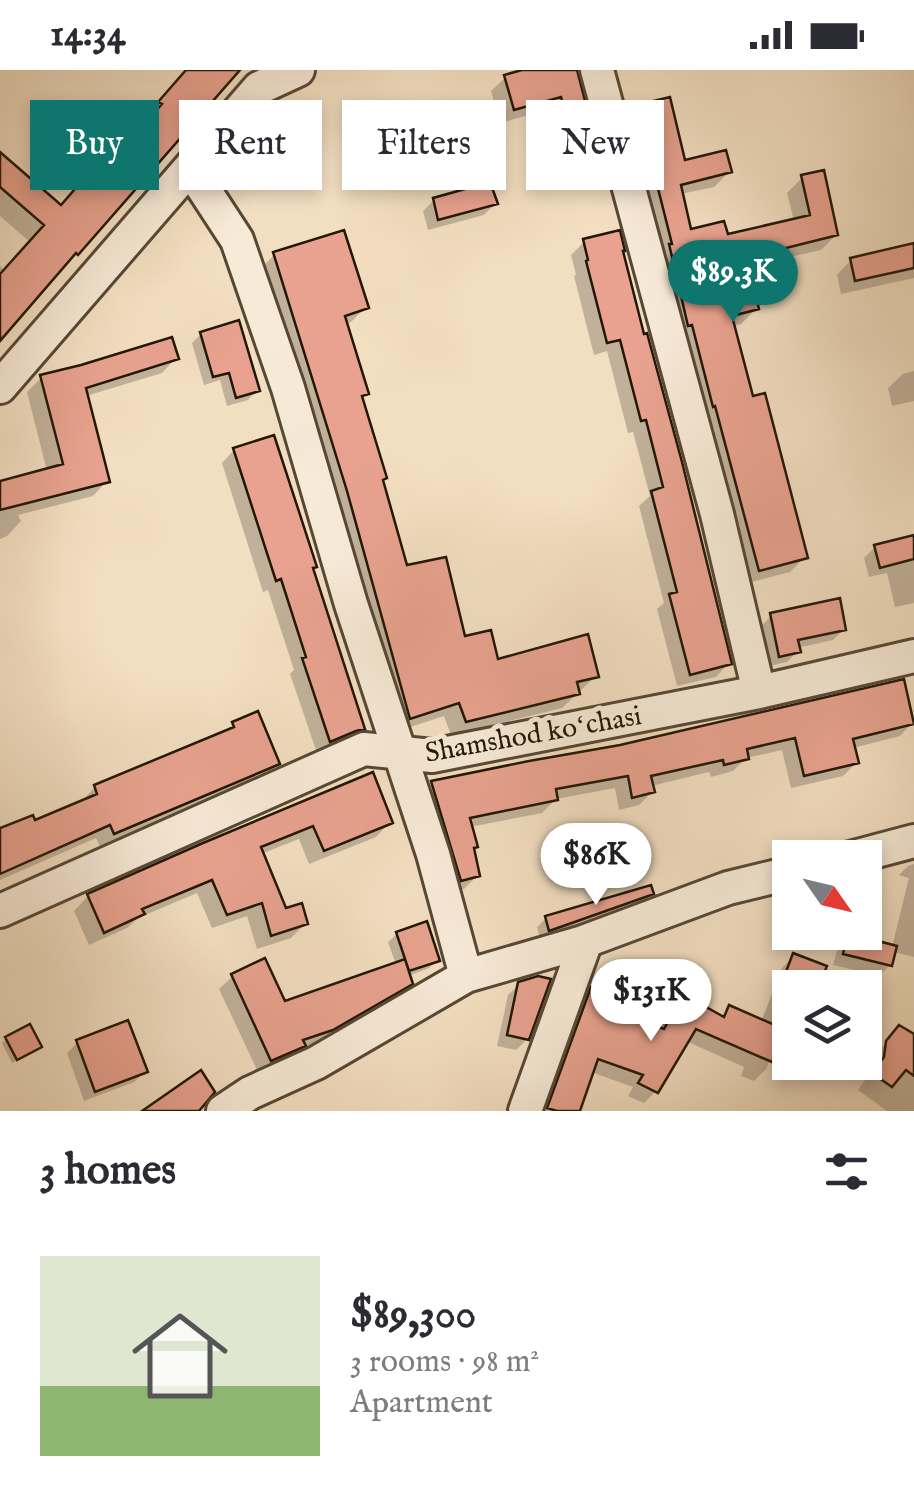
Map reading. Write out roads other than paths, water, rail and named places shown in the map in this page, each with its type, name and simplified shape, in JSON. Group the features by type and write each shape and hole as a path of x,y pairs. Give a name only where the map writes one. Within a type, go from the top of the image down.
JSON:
{"street":[{"path":"249,100 259,88 298,70"},
{"path":"597,70 712,497 759,692"},
{"path":"0,387 179,181"},
{"path":"204,190 237,240 288,388 351,604 433,854 466,976"},
{"name":"Shamshod koʻchasi","path":"0,911 364,749 432,756 759,692 914,656"},
{"path":"882,850 914,841"},
{"path":"222,1111 316,1063 466,976 586,941 728,888 772,877"},
{"path":"525,1111 586,941"}]}
